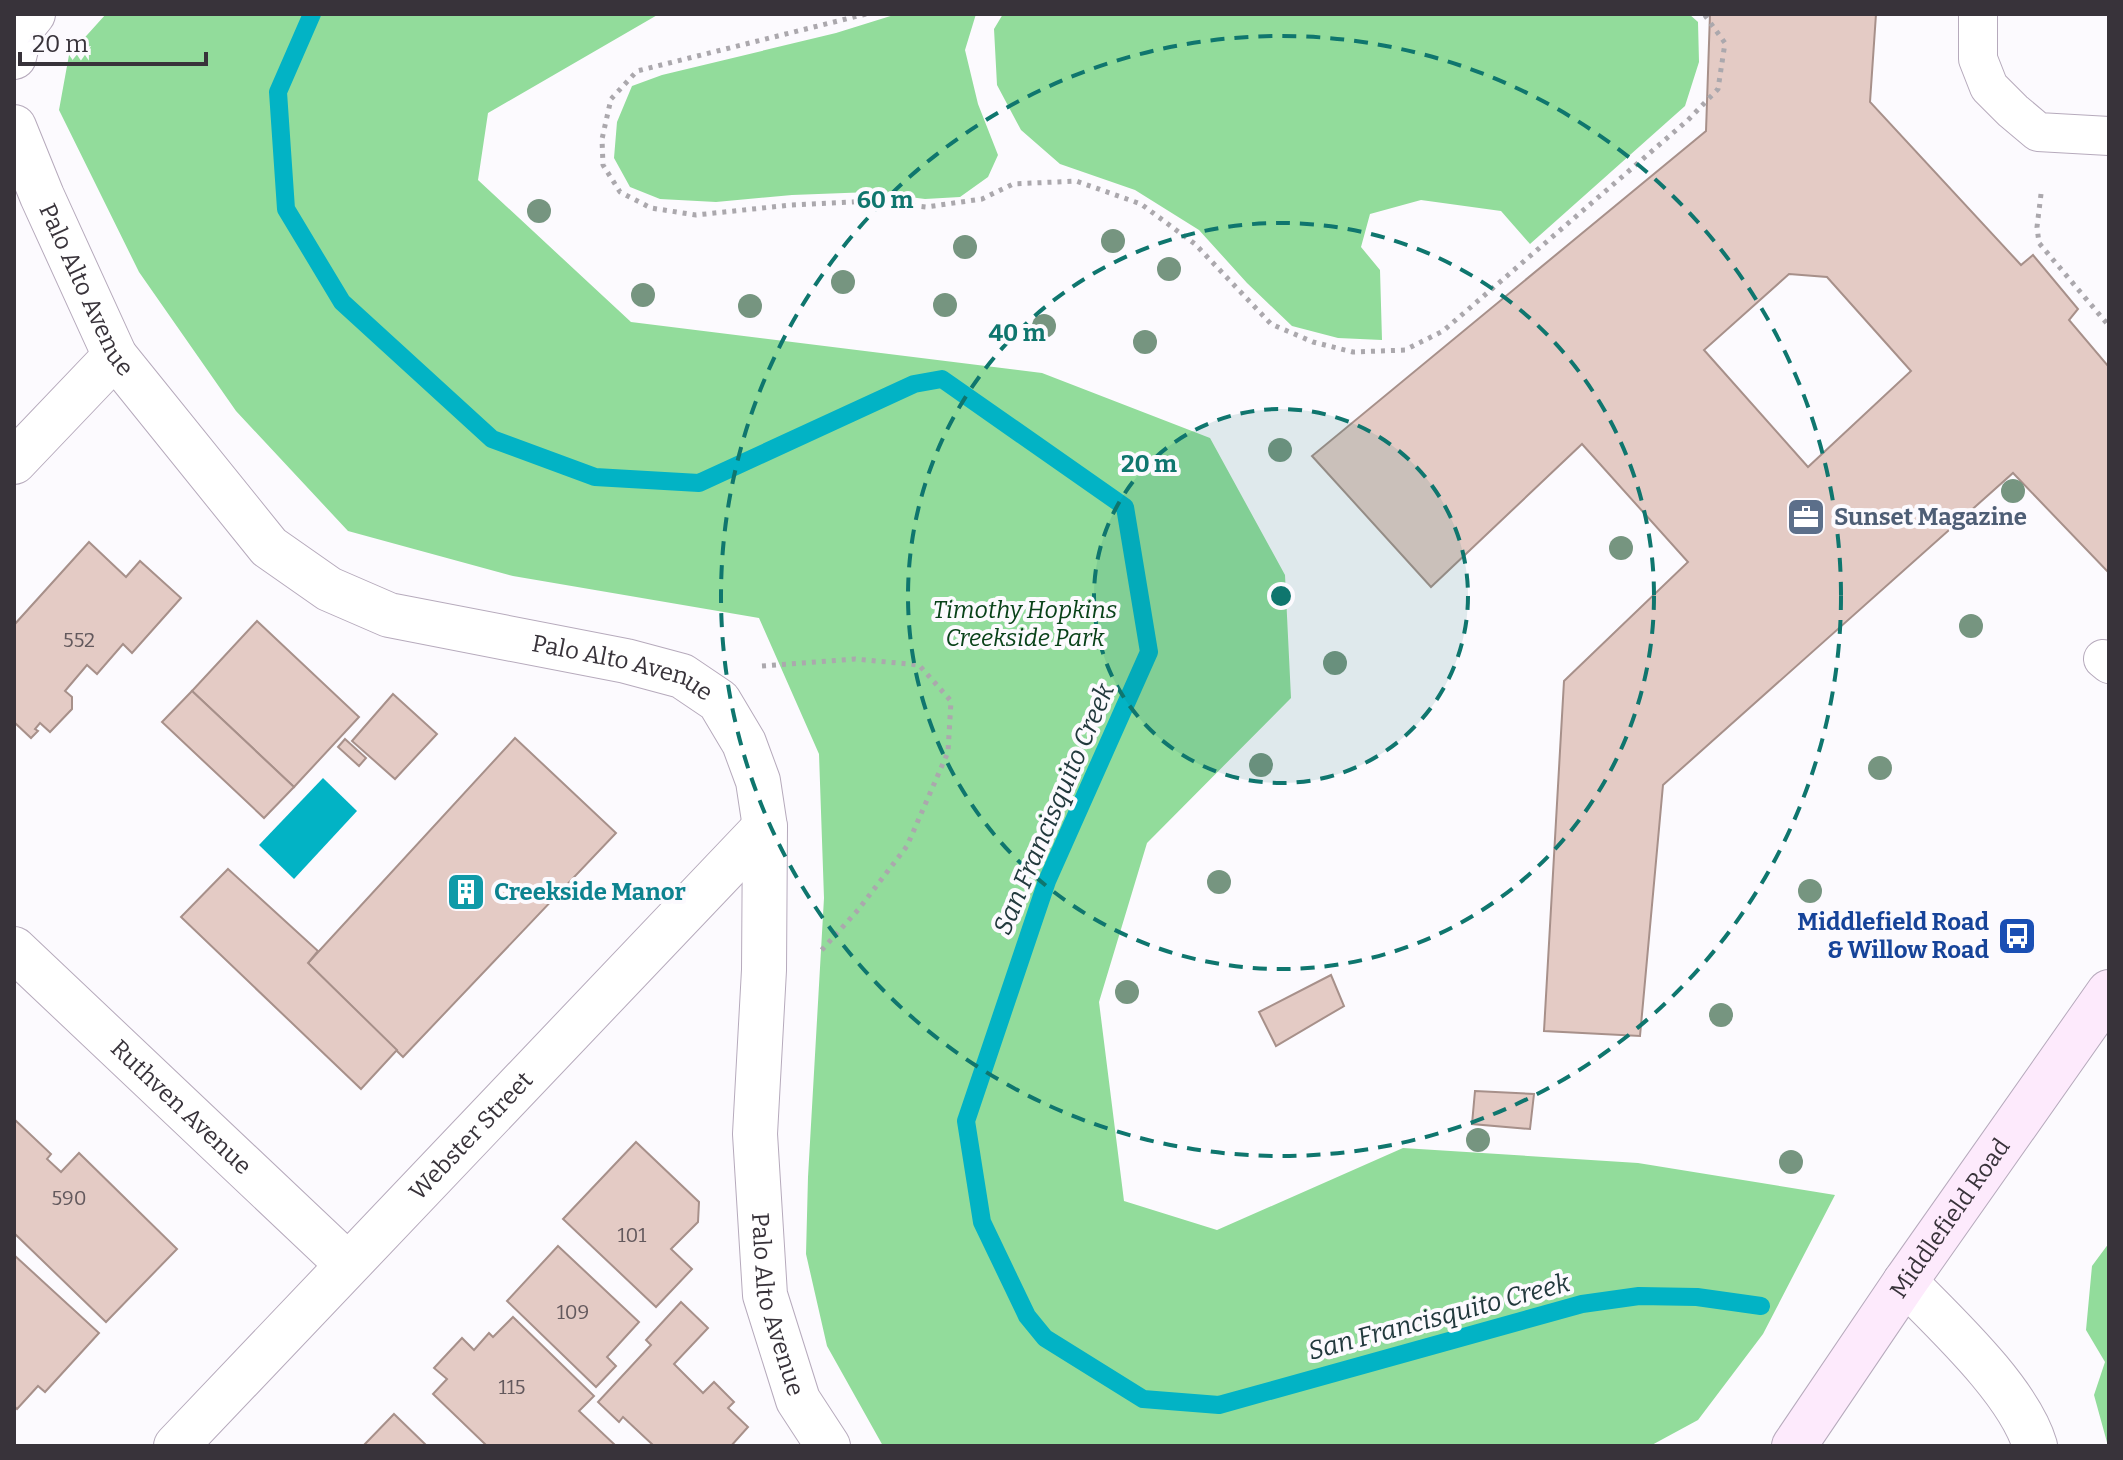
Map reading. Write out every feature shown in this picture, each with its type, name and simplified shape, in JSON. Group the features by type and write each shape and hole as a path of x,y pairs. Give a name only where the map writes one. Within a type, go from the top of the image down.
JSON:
{"main road":[{"name":"Middlefield Road","path":"1794,1446 2109,992"}],"street":[{"path":"14,57 21,29 33,14"},
{"name":"Palo Alto Avenue","path":"14,127 115,356 269,547 329,589 389,615 556,646 682,676 719,701 744,743 758,781 765,827 764,970 755,1134 765,1295 798,1400 828,1446"},
{"path":"14,462 115,356"},
{"name":"Webster Street","path":"176,1446 765,827"},
{"name":"Ruthven Avenue","path":"14,949 347,1264"},
{"path":"1905,1282 1973,1351 2012,1403 2035,1446"}],"lane":[{"path":"1978,14 1978,59 1989,87 2013,111 2038,132 2109,136"}],"path":[{"path":"866,14 637,71 611,99 602,139 603,165 620,192 651,208 696,215 871,201 926,207 982,199 1013,184 1076,181 1141,204 1195,244 1271,324 1313,342 1353,352 1405,350 1443,331 1688,120 1718,89 1725,43 1704,14"},
{"path":"2041,194 2037,227 2039,243 2109,326"},
{"path":"682,676 779,664 855,659 919,665 951,701 948,752 907,846 821,952 764,970"}],"green space":[{"name":"Timothy Hopkins Creekside Park","path":"106,14 659,14 488,113 478,180 631,322 1042,373 1210,438 1285,575 1291,698 1147,843 1099,1002 1124,1201 1217,1230 1403,1148 1638,1163 1835,1195 1763,1334 1698,1420 1650,1446 883,1446 827,1346 806,1254 824,898 819,754 759,618 513,576 348,531 236,411 139,272 59,110 69,55"},
{"path":"897,14 976,14 965,50 978,104 998,155 988,177 960,197 925,199 871,192 716,202 660,199 630,187 614,158 617,122 632,86 662,75 836,33"},
{"path":"1003,14 1689,14 1698,22 1699,62 1685,106 1530,244 1501,211 1421,200 1370,214 1361,247 1380,270 1382,340 1338,338 1292,326 1247,283 1199,230 1135,190 1060,164 1021,130 997,85 994,29"},
{"path":"2109,1243 2108,1446 2094,1395 2105,1362 2086,1330 2092,1266"}],"water":[{"path":"323,778 357,811 294,879 259,845"}],"building":[{"name":"Sunset Magazine","path":"1710,14 1876,14 1870,102 2021,265 2033,255 2078,309 2069,320 2109,367 2109,573 2013,473 1663,785 1640,1036 1544,1031 1564,681 1688,562 1582,444 1431,587 1312,456 1706,131","holes":["1789,274 1827,277 1911,371 1808,467 1704,350"]},
{"path":"89,542 126,577 140,561 181,598 132,653 123,644 97,674 87,665 65,691 72,697 72,709 50,732 40,723 35,729 38,731 31,738 14,722 14,625"},
{"path":"257,621 359,717 294,787 192,691"},
{"path":"192,691 294,787 264,818 162,722"},
{"path":"393,694 437,734 395,779 352,741"},
{"name":"Creekside Manor","path":"515,738 616,833 403,1057 308,963"},
{"path":"345,739 366,758 359,766 338,747"},
{"path":"228,869 318,951 308,963 397,1050 361,1089 181,917"},
{"path":"1331,975 1344,1006 1276,1046 1259,1012"},
{"path":"1475,1091 1534,1094 1530,1129 1472,1124"},
{"path":"14,1119 51,1154 47,1159 61,1172 79,1153 177,1249 106,1322 14,1233"},
{"path":"636,1142 699,1202 698,1222 671,1249 692,1269 656,1307 563,1219"},
{"path":"558,1246 639,1322 607,1357 616,1366 596,1387 507,1301"},
{"path":"14,1255 99,1333 45,1392 38,1386 17,1409 14,1406"},
{"path":"681,1302 708,1328 674,1364 703,1393 714,1382 734,1402 728,1408 748,1427 731,1446 654,1446 623,1417 619,1422 598,1402 651,1345 646,1340"},
{"path":"513,1317 594,1396 579,1411 616,1446 487,1446 433,1394 447,1379 434,1368 462,1338 474,1350 489,1333 493,1337"},
{"path":"394,1414 427,1446 363,1446"}],"waterway":[{"name":"San Francisquito Creek","path":"312,14 278,92 286,209 342,302 492,439 595,477 699,483 914,384 942,379 1125,507 1149,652 1047,881 966,1121 982,1222 1027,1316 1045,1338 1143,1399 1219,1405 1582,1304 1639,1296 1697,1297 1761,1306"}],"place":[{"name":"Sunset Magazine","path":"1806,517"},
{"name":"Creekside Manor","path":"466,892"},
{"name":"Middlefield Road & Willow Road","path":"2017,936"}]}
